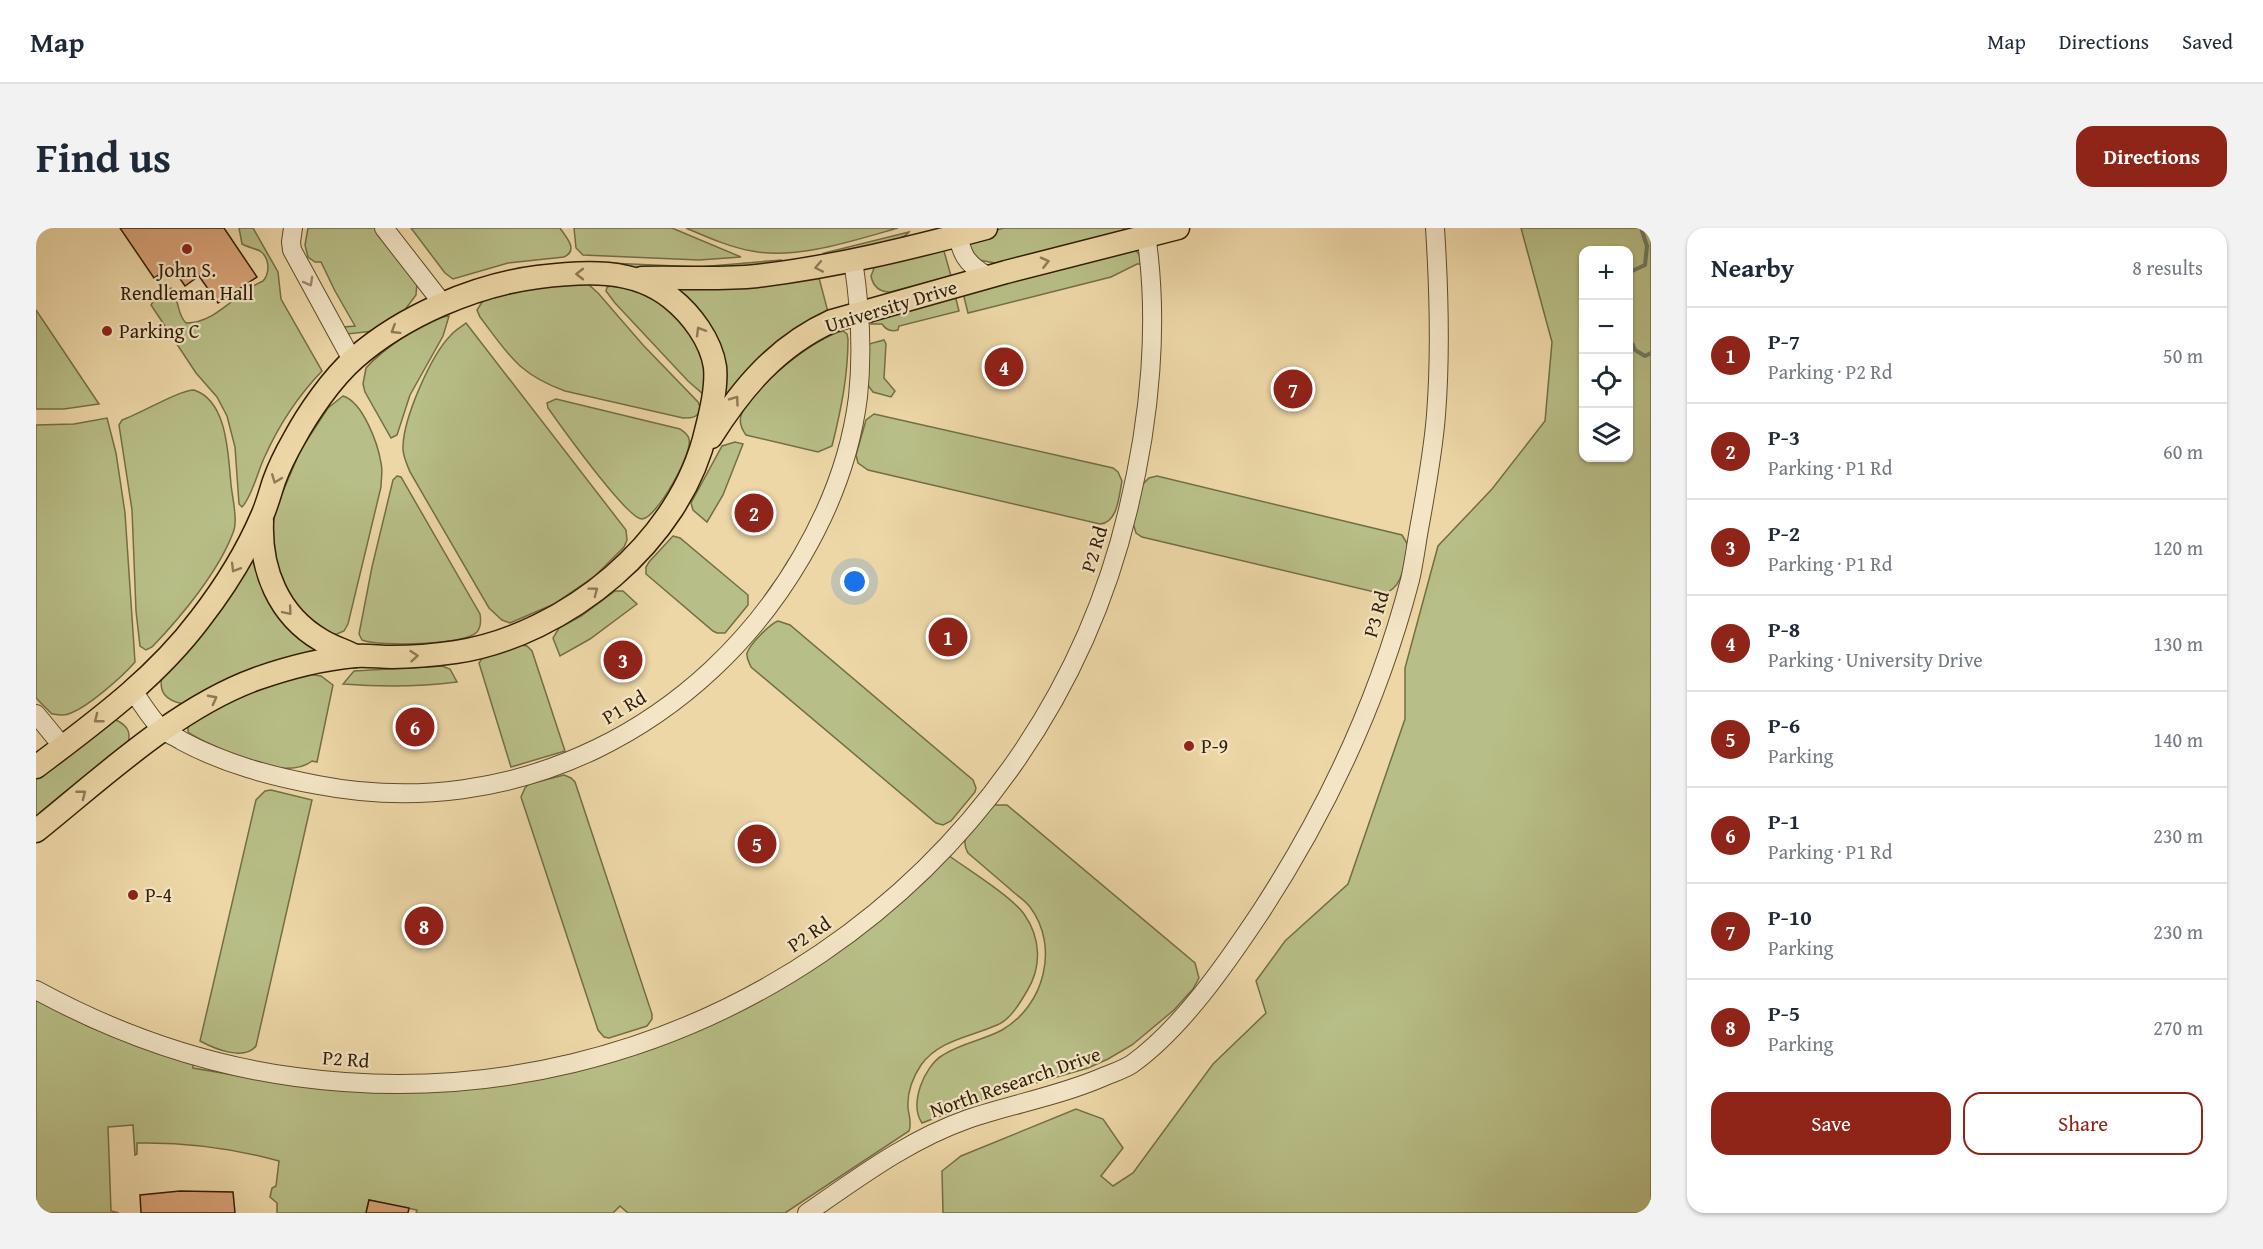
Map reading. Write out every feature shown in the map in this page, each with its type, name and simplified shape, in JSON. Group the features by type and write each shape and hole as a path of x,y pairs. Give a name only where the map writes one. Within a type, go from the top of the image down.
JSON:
{"main road":[{"path":"905,248 926,228"},
{"name":"University Drive","path":"36,767 133,691 197,624 239,561 262,516 274,480 295,436 333,382 352,360 413,319 443,304 498,285 529,278 561,274 702,279 755,276 853,260 905,248 957,232 986,228"},
{"name":"University Drive","path":"36,831 163,730 219,695 253,680 288,669 355,656 403,657 462,651 518,634 559,614 611,578 656,532 679,499 702,448 742,391 778,354 824,325 1146,232 1178,228"},
{"name":"University Drive","path":"638,278 667,294 684,309 708,345 715,367 711,409 702,448"},
{"name":"University Drive","path":"262,516 265,562 271,583 281,603 311,633 355,656"}],"street":[{"path":"293,228 292,250 352,360"},
{"path":"384,228 443,304"},
{"name":"P3 Rd","path":"1219,972 1280,883 1317,819 1358,736 1394,637 1410,578 1430,475 1439,352 1435,228"},
{"path":"957,232 963,255 972,267 988,277"},
{"name":"P2 Rd","path":"36,990 99,1021 154,1043 242,1067 295,1077 340,1082 377,1084 438,1082 536,1071 632,1047 735,1005 824,952 886,905 960,832 993,793 1028,745 1079,652 1114,562 1139,463 1152,340 1146,232"},
{"name":"P1 Rd","path":"163,730 231,764 278,778 358,791 399,793 439,791 516,779 578,757 621,737 684,695 726,658 775,600 814,536 840,473 856,410 861,347 860,313 853,260"},
{"path":"133,691 163,730"},
{"path":"36,714 63,747"},
{"name":"North Research Drive","path":"807,1213 922,1137 969,1119 1087,1084 1128,1066 1161,1041 1219,972"}],"green space":[{"path":"239,228 253,228 278,272 281,299 322,371 305,390 276,433 249,497 242,507 239,504 235,447 227,416 217,397 196,373 151,305 154,300 171,288 186,323 197,322 217,313 244,292 263,281 268,270 266,258 260,251 242,244"},
{"path":"308,228 376,228 417,282 416,295 404,311 374,331 347,334 344,327 355,326 321,262 315,262 308,257 305,245"},
{"path":"411,228 560,228 570,243 571,251 564,257 508,263 453,279 445,273"},
{"path":"574,228 672,228 741,257 699,260 583,255 576,248"},
{"path":"686,228 898,228 807,251 769,253 735,247"},
{"path":"1004,228 1125,228 1120,233 1000,264 979,260 963,239"},
{"path":"1521,228 1651,228 1651,1213 943,1213 942,1171 961,1156 1076,1109 1103,1119 1123,1148 1101,1176 1113,1186 1133,1173 1213,1064 1266,1013 1256,981 1285,941 1348,884 1405,719 1405,668 1438,546 1492,489 1545,421 1552,342"},
{"path":"909,232 896,240 872,247 828,256 824,253"},
{"path":"942,244 951,276 890,292 880,290 873,283 871,276 876,263"},
{"path":"1135,250 1139,254 1141,264 1111,277 968,313 962,289"},
{"path":"781,260 782,264 677,271 591,266 587,262 699,267"},
{"path":"818,274 828,312 725,399 673,287"},
{"path":"588,284 698,402 701,409 696,416 683,418 565,391 536,378 516,362 480,317 477,310 484,299 541,287"},
{"path":"607,287 633,290 662,302 685,325 702,358 705,382 703,394 615,303 606,291"},
{"path":"955,295 959,311 899,326 895,331 885,328 882,324 871,324 877,316"},
{"path":"36,310 99,404 64,409 36,409"},
{"path":"449,316 443,336 410,395 397,435 391,438 365,392 363,384 366,368 405,336 429,322"},
{"path":"466,323 626,530 627,540 624,547 595,576 554,604 510,623 502,620 489,608 410,472 403,453 408,419 427,371 443,344"},
{"path":"843,331 847,334 848,339 847,366 832,446 818,452 746,435 740,419 759,390 802,352 831,335"},
{"path":"884,340 886,344 884,378 895,391 891,397 873,392 867,384 869,344"},
{"path":"194,390 214,405 220,417 227,445 235,525 228,545 210,577 163,635 146,650 140,646 136,611 132,510 119,425 122,420 179,394"},
{"path":"343,396 357,406 373,435 382,466 382,475 348,624 344,631 329,634 308,622 274,572 272,526 278,503 301,449 328,408"},
{"path":"556,399 680,429 687,434 689,446 680,470 664,497 648,516 642,519 634,515 594,470 548,408 547,403"},
{"path":"874,414 1113,468 1118,472 1122,481 1117,507 1111,519 1100,524 868,470 858,463 856,455 866,420"},
{"path":"107,418 116,453 125,513 135,662 87,704 66,715 52,714 36,698 36,425 74,424"},
{"path":"735,442 743,444 723,495 707,522 693,510 691,503 722,446"},
{"path":"397,476 401,477 480,614 477,632 469,636 456,640 421,644 386,644 362,640 359,634 372,567 393,480"},
{"path":"1157,476 1402,535 1408,545 1402,574 1395,586 1383,594 1142,537 1136,533 1133,523 1142,485 1149,478"},
{"path":"673,536 680,538 748,595 748,605 725,633 713,631 646,574 649,562"},
{"path":"251,555 323,649 184,704 172,701 162,690 163,673"},
{"path":"615,591 623,591 637,604 590,639 560,656 553,638 559,628 581,616"},
{"path":"778,621 790,625 973,780 975,792 951,821 943,825 936,823 751,667 747,657 749,649 770,626"},
{"path":"521,645 527,646 532,651 565,751 511,767 479,663 483,657"},
{"path":"442,666 450,669 457,682 400,686 343,684 354,671"},
{"path":"308,674 321,676 333,685 317,762 312,761 293,768 272,766 233,753 188,732 188,726 232,698"},
{"path":"116,720 128,730 128,744 36,819 36,777 107,721"},
{"path":"564,775 575,782 652,1014 652,1019 647,1026 609,1038 604,1037 598,1030 521,797 529,784"},
{"path":"271,790 312,800 256,1046 244,1053 229,1052 200,1041 256,800 265,791"},
{"path":"1007,805 1195,963 1199,978 1193,989 1174,1010 1132,1045 1108,1059 1088,1068 998,1094 922,1123 917,1106 920,1086 936,1060 965,1044 1002,1030 1016,1019 1028,1006 1037,991 1043,974 1044,940 1039,923 1030,907 968,853 965,846 970,828 990,806"},
{"path":"948,855 999,891 1018,907 1030,923 1038,952 1032,982 1018,1006 1002,1023 946,1045 928,1057 921,1065 908,1097 909,1131 785,1213 628,1213 620,1206 613,1213 416,1213 417,1210 369,1200 366,1213 277,1213 277,1203 270,1197 272,1188 276,1186 279,1161 226,1149 173,1144 137,1143 137,1154 135,1155 133,1125 108,1127 111,1211 119,1213 36,1213 36,1000 90,1027 193,1064 193,1068 281,1083 352,1089 447,1091 539,1078 643,1051 733,1013 782,987 818,964 900,902"}],"building":[{"name":"John S. Rendleman Hall","path":"120,228 224,228 257,277 218,303 199,276 185,286 172,267 154,278"},
{"path":"180,1191 233,1192 235,1213 141,1213 140,1195"},
{"path":"369,1200 409,1208 408,1213 366,1213"}],"waterway":[{"path":"1633,271 1645,265 1647,246 1641,228"},
{"path":"1633,345 1635,350 1645,356 1651,353"}],"place":[{"name":"John S. Rendleman Hall","path":"187,249"},
{"name":"Parking C","path":"107,331"},
{"name":"P-8","path":"1004,367"},
{"name":"P-10","path":"1293,389"},
{"name":"P-3","path":"754,513"},
{"name":"P-7","path":"948,637"},
{"name":"P-2","path":"623,660"},
{"name":"P-1","path":"415,727"},
{"name":"P-9","path":"1189,746"},
{"name":"P-6","path":"757,844"},
{"name":"P-4","path":"133,895"},
{"name":"P-5","path":"424,926"}]}
